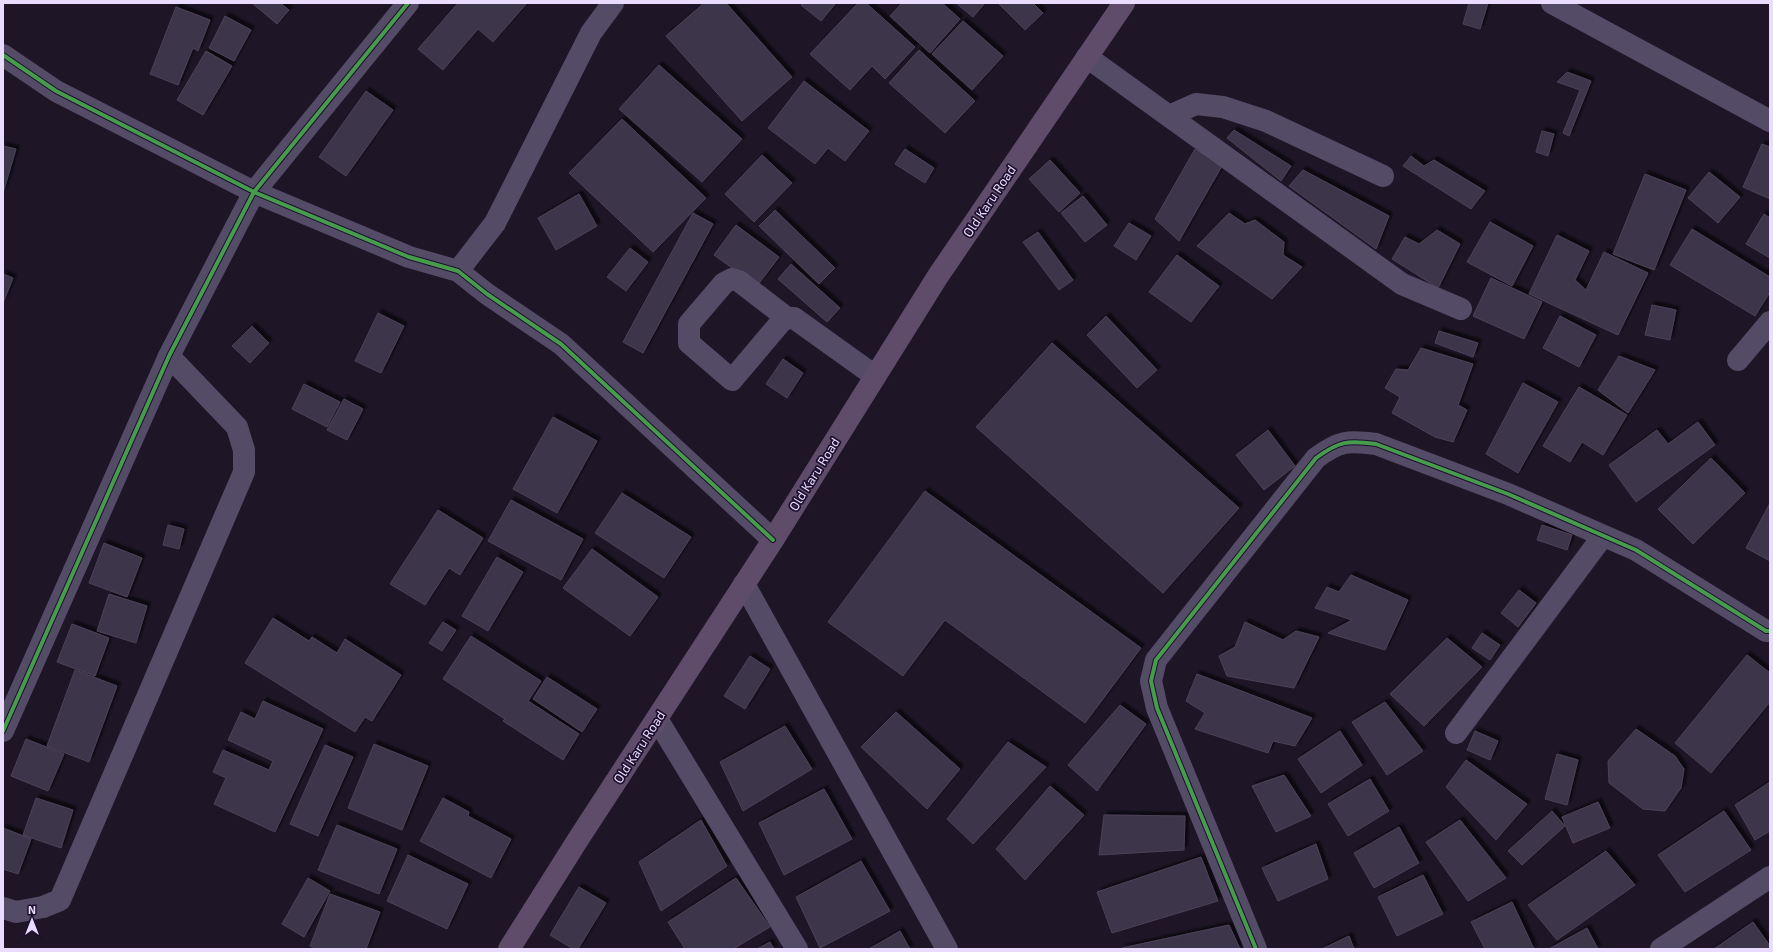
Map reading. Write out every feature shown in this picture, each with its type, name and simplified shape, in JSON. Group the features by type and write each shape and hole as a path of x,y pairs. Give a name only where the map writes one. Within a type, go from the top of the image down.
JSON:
{"main road":[{"name":"Old Karu Road","path":"509,949 773,540 938,276 1124,3"}],"street":[{"path":"3,731 169,356 254,192 408,3"},
{"path":"458,271 495,223 591,33 613,3"},
{"path":"1552,3 1770,121"},
{"path":"3,55 56,91 254,192 409,256 458,271 487,294 561,344 773,540"},
{"path":"1087,57 1402,284 1461,309"},
{"path":"1169,116 1196,104 1223,107 1266,121 1383,176"},
{"path":"787,318 738,281 732,279 724,283 689,324 688,342 732,380 781,322 787,318 794,318 875,376"},
{"path":"1738,360 1770,322"},
{"path":"3,908 16,912 43,906 60,900 244,472 244,450 237,427 169,356"},
{"path":"1256,949 1157,708 1150,681 1156,660 1316,458 1333,445 1354,441 1376,444 1508,494 1636,550 1766,631 1770,631"},
{"path":"1456,733 1603,536"},
{"path":"744,584 946,949"},
{"path":"657,719 797,949"},
{"path":"1669,947 1770,877"}],"building":[{"path":"252,3 280,3 289,10 277,24"},
{"path":"458,3 527,3 493,42 478,29 443,70 418,49"},
{"path":"704,3 726,3 792,77 742,121 666,36"},
{"path":"803,3 836,3 821,21 801,5"},
{"path":"858,3 866,3 915,47 885,79 872,66 850,90 810,54"},
{"path":"902,3 942,3 960,19 930,53 890,16"},
{"path":"956,3 985,3 973,17"},
{"path":"998,3 1033,3 1043,13 1025,30"},
{"path":"1469,3 1488,3 1480,29 1463,24"},
{"path":"176,7 210,20 198,51 193,48 178,85 150,74"},
{"path":"225,16 251,30 234,61 209,48"},
{"path":"963,21 1003,56 972,90 932,54"},
{"path":"919,50 975,101 945,133 889,83"},
{"path":"206,51 232,66 203,115 177,100"},
{"path":"659,65 742,139 702,182 619,109"},
{"path":"1567,72 1591,81 1569,136 1563,133 1580,90 1557,82"},
{"path":"804,81 869,131 845,161 828,148 815,164 768,128"},
{"path":"366,91 393,110 346,176 319,157"},
{"path":"622,119 706,198 653,252 569,173"},
{"path":"1234,130 1291,166 1281,181 1227,138"},
{"path":"1542,131 1554,134 1548,156 1536,152"},
{"path":"1762,144 1770,147 1770,199 1743,187"},
{"path":"3,146 16,149 3,193"},
{"path":"905,149 934,168 925,183 895,164"},
{"path":"1195,149 1222,166 1179,241 1155,219"},
{"path":"762,155 792,183 754,222 725,194"},
{"path":"1411,156 1424,166 1434,160 1485,191 1471,209 1403,166"},
{"path":"1050,160 1080,193 1059,212 1029,179"},
{"path":"1303,170 1389,216 1376,249 1289,186"},
{"path":"1709,172 1740,197 1718,223 1688,198"},
{"path":"1645,174 1686,190 1654,270 1613,254"},
{"path":"579,194 597,226 556,250 538,218"},
{"path":"1083,196 1107,225 1085,242 1061,213"},
{"path":"775,210 835,268 819,284 759,226"},
{"path":"693,213 713,224 643,353 623,342"},
{"path":"1229,213 1245,224 1255,220 1284,242 1283,255 1302,267 1272,299 1197,246"},
{"path":"1764,214 1770,218 1770,258 1746,244"},
{"path":"1490,222 1533,246 1512,286 1467,262"},
{"path":"1129,223 1151,236 1136,260 1114,246"},
{"path":"736,225 779,257 757,286 714,255"},
{"path":"1692,229 1770,277 1770,292 1755,316 1670,265"},
{"path":"1437,230 1460,244 1438,288 1392,259 1405,237 1419,244"},
{"path":"1038,232 1073,280 1059,290 1023,242"},
{"path":"1557,235 1589,251 1575,280 1586,290 1604,252 1648,273 1618,335 1529,294"},
{"path":"630,248 648,262 626,291 607,277"},
{"path":"1177,255 1219,286 1191,322 1149,292"},
{"path":"791,264 840,308 827,322 778,279"},
{"path":"3,274 13,278 3,303"},
{"path":"1491,278 1542,302 1524,339 1473,316"},
{"path":"1652,305 1676,310 1670,340 1645,335"},
{"path":"378,313 404,326 381,373 355,361"},
{"path":"1106,316 1157,370 1137,388 1087,335"},
{"path":"1560,316 1596,335 1579,367 1543,348"},
{"path":"252,326 269,343 250,363 232,346"},
{"path":"1439,331 1478,343 1473,357 1435,343"},
{"path":"1052,343 1239,508 1163,593 976,427"},
{"path":"1421,348 1473,364 1458,405 1467,410 1453,442 1435,437 1392,413 1400,397 1385,388 1396,369 1408,370"},
{"path":"1619,356 1655,370 1628,413 1598,390"},
{"path":"783,359 803,373 787,398 766,384"},
{"path":"1523,383 1558,402 1518,473 1486,454"},
{"path":"304,384 340,402 327,427 292,409"},
{"path":"1579,387 1627,415 1603,455 1582,442 1570,462 1543,446"},
{"path":"344,399 363,409 347,440 327,430"},
{"path":"553,417 597,441 557,513 513,489"},
{"path":"1698,422 1715,445 1636,502 1609,465 1657,430 1668,444"},
{"path":"1268,430 1295,466 1264,490 1236,455"},
{"path":"1711,458 1745,493 1693,544 1658,509"},
{"path":"925,491 1141,648 1085,723 945,620 903,676 828,622"},
{"path":"622,493 691,537 664,578 595,533"},
{"path":"511,500 583,539 561,580 488,541"},
{"path":"1770,503 1770,561 1746,548"},
{"path":"438,510 483,538 460,575 449,568 425,605 390,584"},
{"path":"168,525 184,529 179,549 163,545"},
{"path":"1542,525 1572,535 1567,550 1537,540"},
{"path":"104,543 142,558 127,597 89,583"},
{"path":"592,549 658,597 630,636 563,588"},
{"path":"497,557 523,572 488,631 462,616"},
{"path":"1351,575 1408,600 1385,650 1328,633 1352,620 1315,608 1327,587 1339,592"},
{"path":"1519,590 1536,603 1518,627 1501,613"},
{"path":"109,594 147,606 136,643 97,631"},
{"path":"273,618 309,641 312,637 337,653 345,639 401,675 372,721 365,717 355,732 245,663"},
{"path":"443,622 456,630 442,651 429,643"},
{"path":"1245,622 1283,640 1296,631 1319,637 1294,688 1227,676 1219,656 1235,647"},
{"path":"72,624 109,638 95,676 57,662"},
{"path":"1482,633 1500,645 1490,660 1472,648"},
{"path":"471,636 541,681 528,701 579,734 563,760 503,721 505,719 443,679"},
{"path":"1447,638 1482,667 1424,726 1390,694"},
{"path":"1747,655 1770,673 1770,702 1711,773 1675,743"},
{"path":"750,656 770,669 745,709 724,696"},
{"path":"75,670 117,686 89,762 47,746"},
{"path":"1197,674 1312,718 1295,746 1273,741 1268,753 1195,729 1205,713 1186,701"},
{"path":"547,677 597,709 582,732 533,699"},
{"path":"263,701 323,729 275,832 214,804 226,778 213,772 223,750 269,770 273,761 228,740 241,712 255,719"},
{"path":"1385,702 1423,751 1387,775 1352,722"},
{"path":"1120,705 1146,724 1097,791 1068,765"},
{"path":"896,712 960,769 927,809 861,747"},
{"path":"785,726 812,769 743,811 720,762"},
{"path":"1636,729 1675,756 1684,769 1681,788 1665,811 1643,809 1609,783 1608,761"},
{"path":"1340,731 1362,765 1321,793 1298,759"},
{"path":"1475,731 1498,741 1490,760 1467,750"},
{"path":"26,739 64,754 48,791 11,776"},
{"path":"1008,742 1046,767 973,844 947,819"},
{"path":"374,744 428,766 402,830 348,808"},
{"path":"325,745 353,757 318,836 290,824"},
{"path":"1557,754 1578,760 1567,805 1545,799"},
{"path":"1466,760 1527,804 1496,840 1446,787"},
{"path":"1284,775 1311,816 1276,832 1252,786"},
{"path":"1370,779 1389,811 1348,836 1328,804"},
{"path":"1770,782 1770,831 1755,840 1735,805"},
{"path":"1050,786 1084,815 1025,880 996,849"},
{"path":"824,789 852,839 784,875 759,823"},
{"path":"36,798 73,810 61,848 23,835"},
{"path":"443,798 469,812 468,816 511,839 491,878 420,841"},
{"path":"1598,802 1610,828 1573,843 1562,817"},
{"path":"1552,811 1565,826 1522,865 1508,851"},
{"path":"1724,811 1751,850 1685,892 1658,855"},
{"path":"1104,815 1185,816 1184,850 1099,855"},
{"path":"701,820 727,866 661,911 639,862"},
{"path":"1460,820 1506,878 1468,901 1426,842"},
{"path":"337,825 397,849 379,894 318,870"},
{"path":"1399,827 1419,863 1374,888 1354,853"},
{"path":"3,828 31,839 18,874 3,869"},
{"path":"1316,844 1328,879 1278,901 1262,868"},
{"path":"1606,851 1635,885 1557,940 1528,905"},
{"path":"408,855 468,884 447,929 387,901"},
{"path":"1201,857 1218,901 1112,933 1097,892"},
{"path":"861,861 890,911 820,948 796,897"},
{"path":"1423,875 1443,914 1397,936 1378,897"},
{"path":"308,878 330,891 304,937 282,924"},
{"path":"736,878 770,927 733,949 685,949 668,922"},
{"path":"579,887 606,903 578,949 573,949 550,935"},
{"path":"330,894 380,912 366,949 317,949 310,946"},
{"path":"1512,902 1534,949 1485,949 1471,922"},
{"path":"1753,922 1770,946 1770,949 1714,949"},
{"path":"1229,925 1240,949 1122,949 1122,948"},
{"path":"1587,928 1598,949 1549,949"},
{"path":"900,931 910,949 869,949"},
{"path":"1349,936 1354,949 1322,949"},
{"path":"770,942 774,949 757,949"}],"cycle path":[{"path":"3,731 169,356 254,192 408,3"},
{"path":"3,55 56,91 254,192 409,257 458,271 487,294 561,344 773,540"},
{"path":"1256,949 1157,708 1151,681 1156,660 1316,458 1324,452 1344,443 1358,442 1376,444 1508,494 1636,550 1766,631 1770,631"}]}
